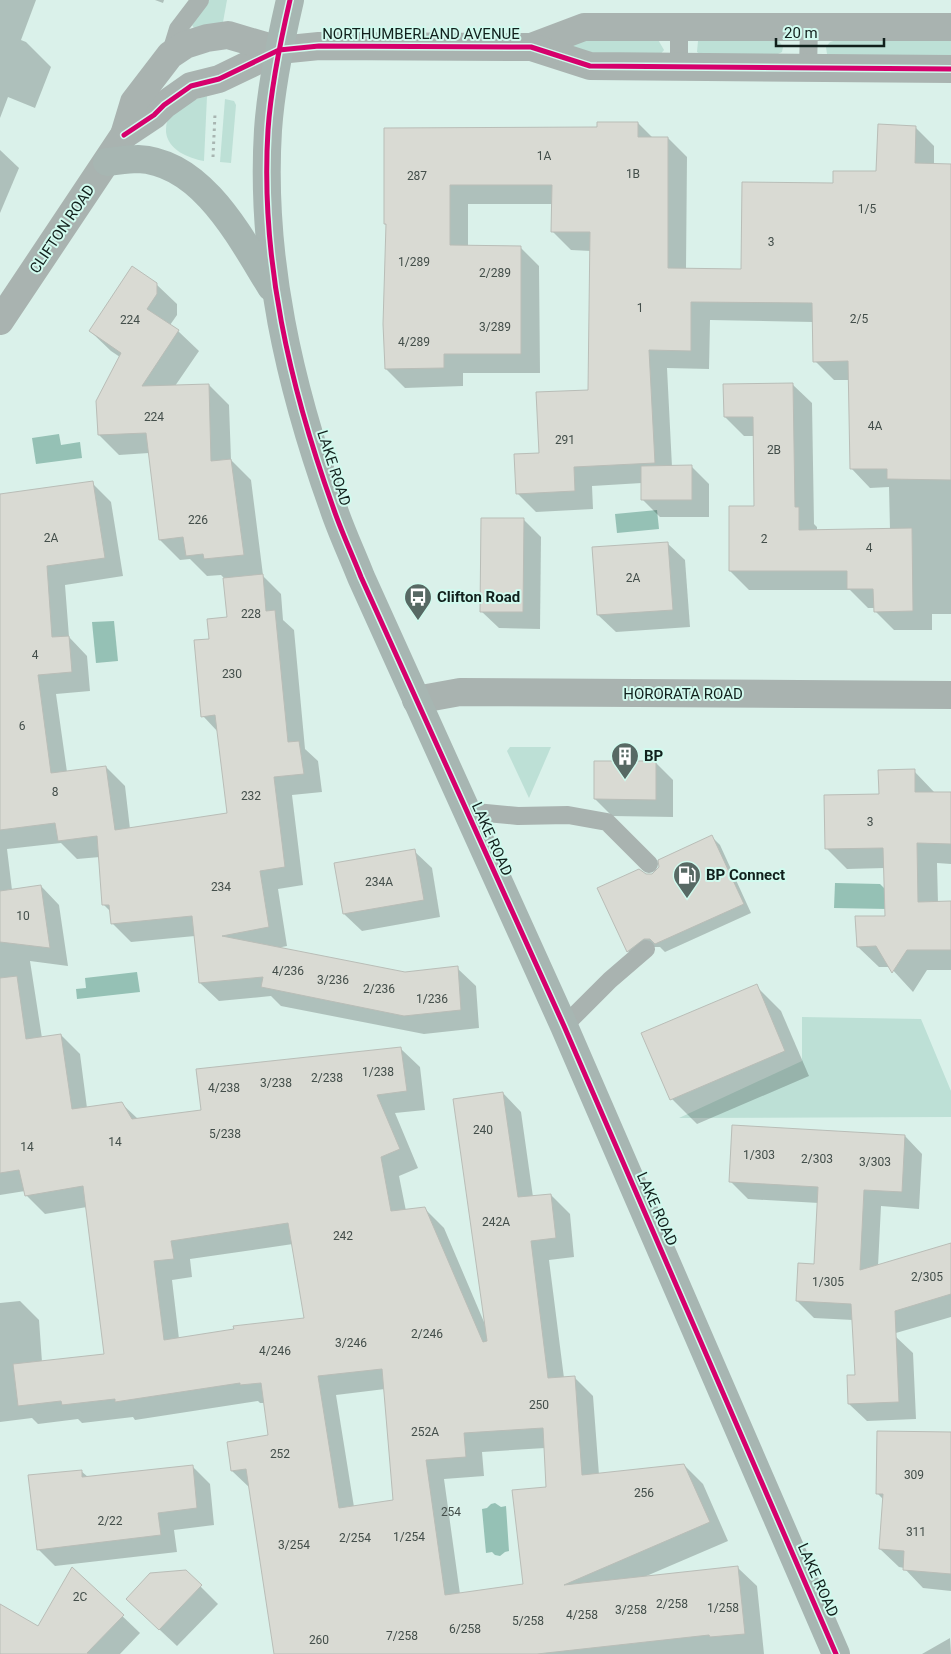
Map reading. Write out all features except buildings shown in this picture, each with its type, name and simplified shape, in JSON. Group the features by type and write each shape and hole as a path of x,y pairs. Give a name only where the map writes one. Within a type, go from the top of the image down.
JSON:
{"main road":[{"name":"LAKE ROAD","path":"290,0 279,50 268,130 267,198 271,258 289,362 333,508 361,577 564,1026 836,1654"},
{"path":"107,162 138,159 154,162 169,167 197,184 216,204 246,247 277,297"}],"street":[{"name":"NORTHUMBERLAND AVENUE","path":"531,47 584,27 951,28"},
{"name":"CLIFTON ROAD","path":"0,321 124,136 134,102 170,56 185,45 207,38 228,35 279,50"},
{"name":"NORTHUMBERLAND AVENUE","path":"279,50 319,46 531,47 590,66 951,69"},
{"name":"CLIFTON ROAD","path":"124,136 191,86 219,79 279,50"},
{"name":"HORORATA ROAD","path":"416,700 455,692 951,695"}],"lane":[{"path":"170,56 178,29 200,0"},
{"path":"679,27 679,68"},
{"path":"808,68 809,27"},
{"path":"466,811 518,816 568,815 606,822 649,864"},
{"path":"564,1026 610,980 646,949"}],"path":[{"path":"212,163 216,106"}],"shaded area":[{"path":"209,0 227,0 223,22 194,28 192,25"},
{"path":"951,37 951,57 832,57 827,54 826,47 830,42 837,40"},
{"path":"576,38 657,38 664,50 659,56 574,55 571,42"},
{"path":"702,38 777,38 783,47 782,52 776,55 700,54 697,52 698,41"},
{"path":"207,96 204,161 185,155 175,148 168,138 166,128 169,117 177,109 191,101"},
{"path":"225,99 234,101 236,105 231,163 220,162"},
{"path":"59,434 61,445 80,442 82,458 36,464 32,438"},
{"path":"657,510 659,529 617,533 615,514"},
{"path":"114,621 118,661 96,663 92,622"},
{"path":"510,747 551,747 529,798 507,751"},
{"path":"835,883 880,884 888,892 888,909 834,908"},
{"path":"137,972 140,992 77,999 76,989 86,988 85,978"},
{"path":"802,1017 921,1019 951,1091 951,1117 679,1118 802,1061"},
{"path":"495,1503 501,1507 506,1506 509,1551 500,1556 492,1552 486,1553 482,1509"}],"cycle path":[{"path":"290,0 276,65 269,114 267,178 269,226 281,322 291,369 318,462 336,516 361,577 564,1026 836,1654"},
{"path":"124,135 154,115 164,105 191,86 219,79 279,50 319,46 531,47 590,66 951,69"}],"place":[{"name":"Clifton Road","path":"418,621"},
{"name":"BP","path":"625,780"},
{"name":"BP Connect","path":"687,899"}]}
